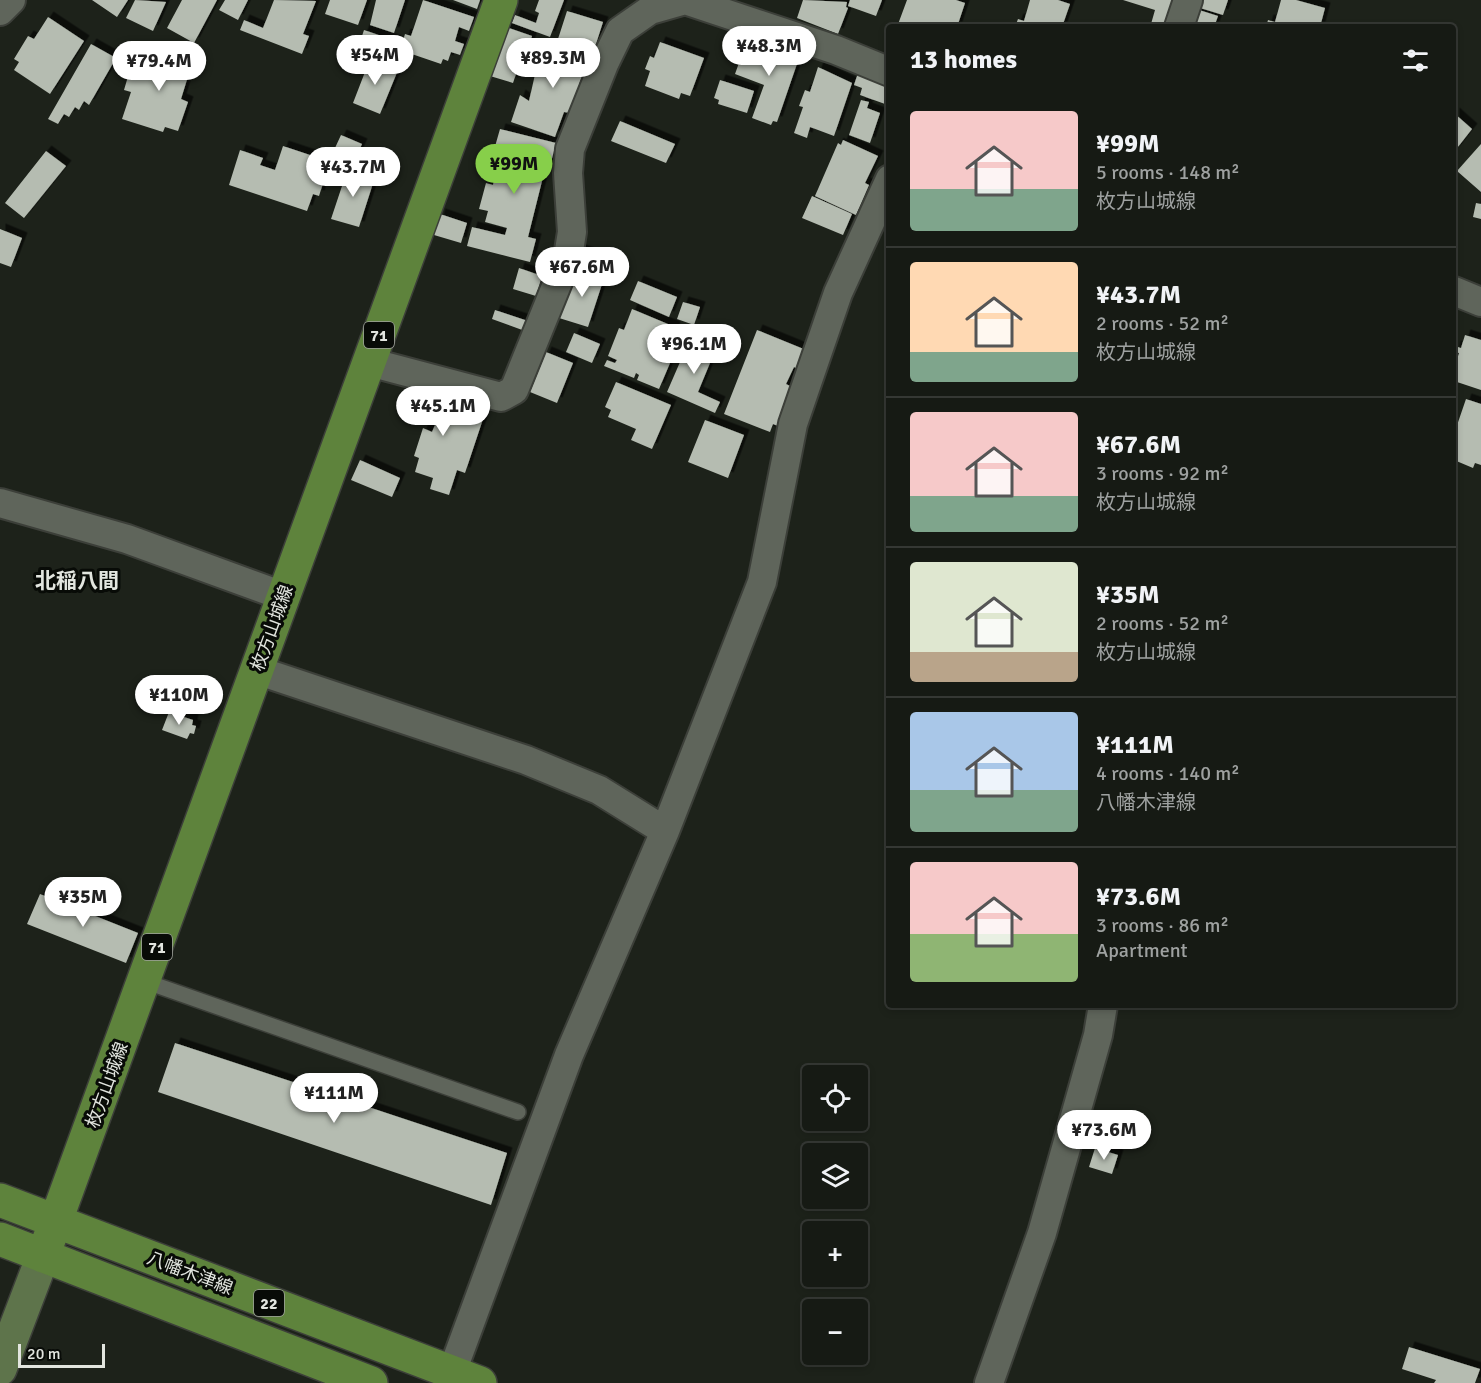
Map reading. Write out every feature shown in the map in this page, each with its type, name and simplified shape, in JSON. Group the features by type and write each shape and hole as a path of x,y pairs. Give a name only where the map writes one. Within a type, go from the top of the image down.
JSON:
{"main road":[{"name":"枚方山城線","path":"43,1256 501,0"},
{"name":"八幡木津線","path":"0,1200 466,1377"},
{"name":"八幡木津線","path":"0,1239 371,1383"}],"street":[{"path":"0,11 11,0"},
{"path":"369,362 501,397 514,390 568,257 573,232 568,174 570,148 620,31 644,5 685,0 836,50 886,70"},
{"path":"1180,24 1188,0"},
{"path":"466,1377 569,1054 665,831 762,582 793,424 838,293 886,188"},
{"path":"1456,292 1481,302"},
{"path":"0,503 127,539 283,596"},
{"path":"256,670 526,760 600,790 665,831"},
{"path":"989,1383 1042,1233 1098,1035 1102,1008"},
{"path":"0,1369 43,1256"}],"lane":[{"path":"144,981 518,1112"}],"building":[{"path":"92,0 128,0 117,17"},
{"path":"135,0 166,2 153,31 126,18"},
{"path":"182,0 217,0 194,43 167,28"},
{"path":"225,0 248,0 238,20 219,10"},
{"path":"274,0 316,1 303,34 309,36 302,54 240,30 244,20 263,28"},
{"path":"330,0 367,0 358,25 325,14"},
{"path":"376,0 405,0 394,33 370,25"},
{"path":"423,0 474,17 469,31 459,27 455,41 464,44 460,55 451,52 448,61 443,59 441,64 400,50 405,34 411,36"},
{"path":"453,0 480,0 477,9"},
{"path":"539,0 564,0 550,37 512,23 515,15 536,23 539,13 535,11"},
{"path":"803,0 847,2 846,7 848,8 838,34 797,18"},
{"path":"850,0 882,0 876,16 848,6"},
{"path":"907,0 956,0 965,3 958,24 898,24"},
{"path":"1030,0 1058,0 1070,4 1063,24 1016,24 1018,19 1024,21"},
{"path":"1123,0 1177,0 1167,24 1151,24 1155,10"},
{"path":"1199,0 1228,0 1223,15 1197,7"},
{"path":"1281,0 1296,0 1325,8 1321,24 1267,24 1268,20 1275,22"},
{"path":"1196,9 1218,16 1215,24 1192,24"},
{"path":"567,11 603,22 594,50 558,39"},
{"path":"48,17 84,41 50,94 14,70 19,62 14,59 28,36 34,39"},
{"path":"506,27 532,36 513,83 490,76"},
{"path":"364,30 396,41 392,55 359,45"},
{"path":"751,38 800,55 777,122 773,121 771,125 752,118 764,85 735,74 740,60 743,61"},
{"path":"554,41 594,55 590,68 586,67 579,84 584,85 570,113 564,112 555,137 511,122 520,95 529,101 536,70 539,71 548,45 552,47"},
{"path":"660,42 704,58 690,96 681,93 679,99 645,86 650,71 645,69 650,56 654,58"},
{"path":"91,44 116,58 89,105 84,101 79,110 75,107 69,117 64,114 58,124 48,119"},
{"path":"173,50 200,59 195,75 189,73 181,99 188,102 178,131 165,127 163,132 122,119 131,92 124,90 129,73 135,75 141,57 168,66"},
{"path":"370,59 398,70 380,114 353,103"},
{"path":"818,67 852,83 834,136 810,127 807,138 794,133 803,107 799,106 805,90 810,92"},
{"path":"858,73 886,83 885,104 860,95 862,88 854,85"},
{"path":"720,80 754,91 747,113 718,104 719,100 714,98"},
{"path":"861,100 869,102 867,108 880,113 870,143 849,135"},
{"path":"1456,115 1472,129 1456,149"},
{"path":"620,121 675,144 666,163 611,141"},
{"path":"500,129 556,143 549,170 545,169 528,237 536,239 530,262 467,246 472,227 505,235 507,228 485,222 488,211 479,209 486,183 493,185 499,159 492,157"},
{"path":"341,135 362,144 356,157 335,148"},
{"path":"843,140 878,156 865,183 869,185 856,215 815,196 838,143 841,145"},
{"path":"1481,144 1481,192 1457,171"},
{"path":"283,146 325,160 320,175 325,177 319,196 313,194 307,211 229,185 240,150 263,158 260,165 275,170"},
{"path":"46,151 66,166 24,218 5,203"},
{"path":"348,168 375,177 359,227 331,219"},
{"path":"812,196 852,214 843,235 802,218"},
{"path":"1476,203 1481,204 1481,219 1473,217"},
{"path":"440,214 467,223 461,243 434,235"},
{"path":"0,229 22,238 11,267 0,263"},
{"path":"580,250 604,258 601,270 576,263"},
{"path":"519,268 542,276 536,296 513,289"},
{"path":"576,269 604,278 588,327 559,318"},
{"path":"638,281 677,297 669,317 630,300"},
{"path":"683,302 700,307 694,325 677,319"},
{"path":"632,309 675,327 662,360 670,363 659,389 637,380 639,375 636,373 634,378 604,366 607,360 615,363 617,360 608,356 619,328 624,330"},
{"path":"495,310 528,321 525,331 492,319"},
{"path":"757,330 806,350 798,369 794,367 786,384 794,388 778,426 773,424 770,432 724,414"},
{"path":"574,333 600,344 592,363 566,352"},
{"path":"1465,335 1481,340 1481,390 1456,382 1456,363 1459,353 1456,352 1456,346 1461,348"},
{"path":"690,339 699,342 701,339 717,346 698,392 720,402 715,413 667,392"},
{"path":"546,352 573,363 557,403 530,392"},
{"path":"616,382 671,405 652,449 631,440 636,429 608,417 611,410 605,407"},
{"path":"407,387 485,413 465,473 457,470 449,495 430,489 433,478 415,472 419,458 414,456 423,428 432,432 435,425 398,412"},
{"path":"1466,399 1481,404 1481,465 1475,463 1473,468 1456,461 1456,428"},
{"path":"705,420 744,435 728,478 688,462"},
{"path":"360,460 400,478 392,497 351,480"},
{"path":"169,712 193,720 192,725 196,726 194,734 190,733 187,739 162,730"},
{"path":"40,894 138,933 126,963 27,924"},
{"path":"175,1043 507,1153 491,1205 158,1092"},
{"path":"1095,1148 1118,1155 1112,1174 1089,1167"},
{"path":"1409,1347 1480,1369 1475,1383 1434,1383 1436,1380 1402,1369"}],"district":[{"name":"北稲八間","path":"77,581"}]}
